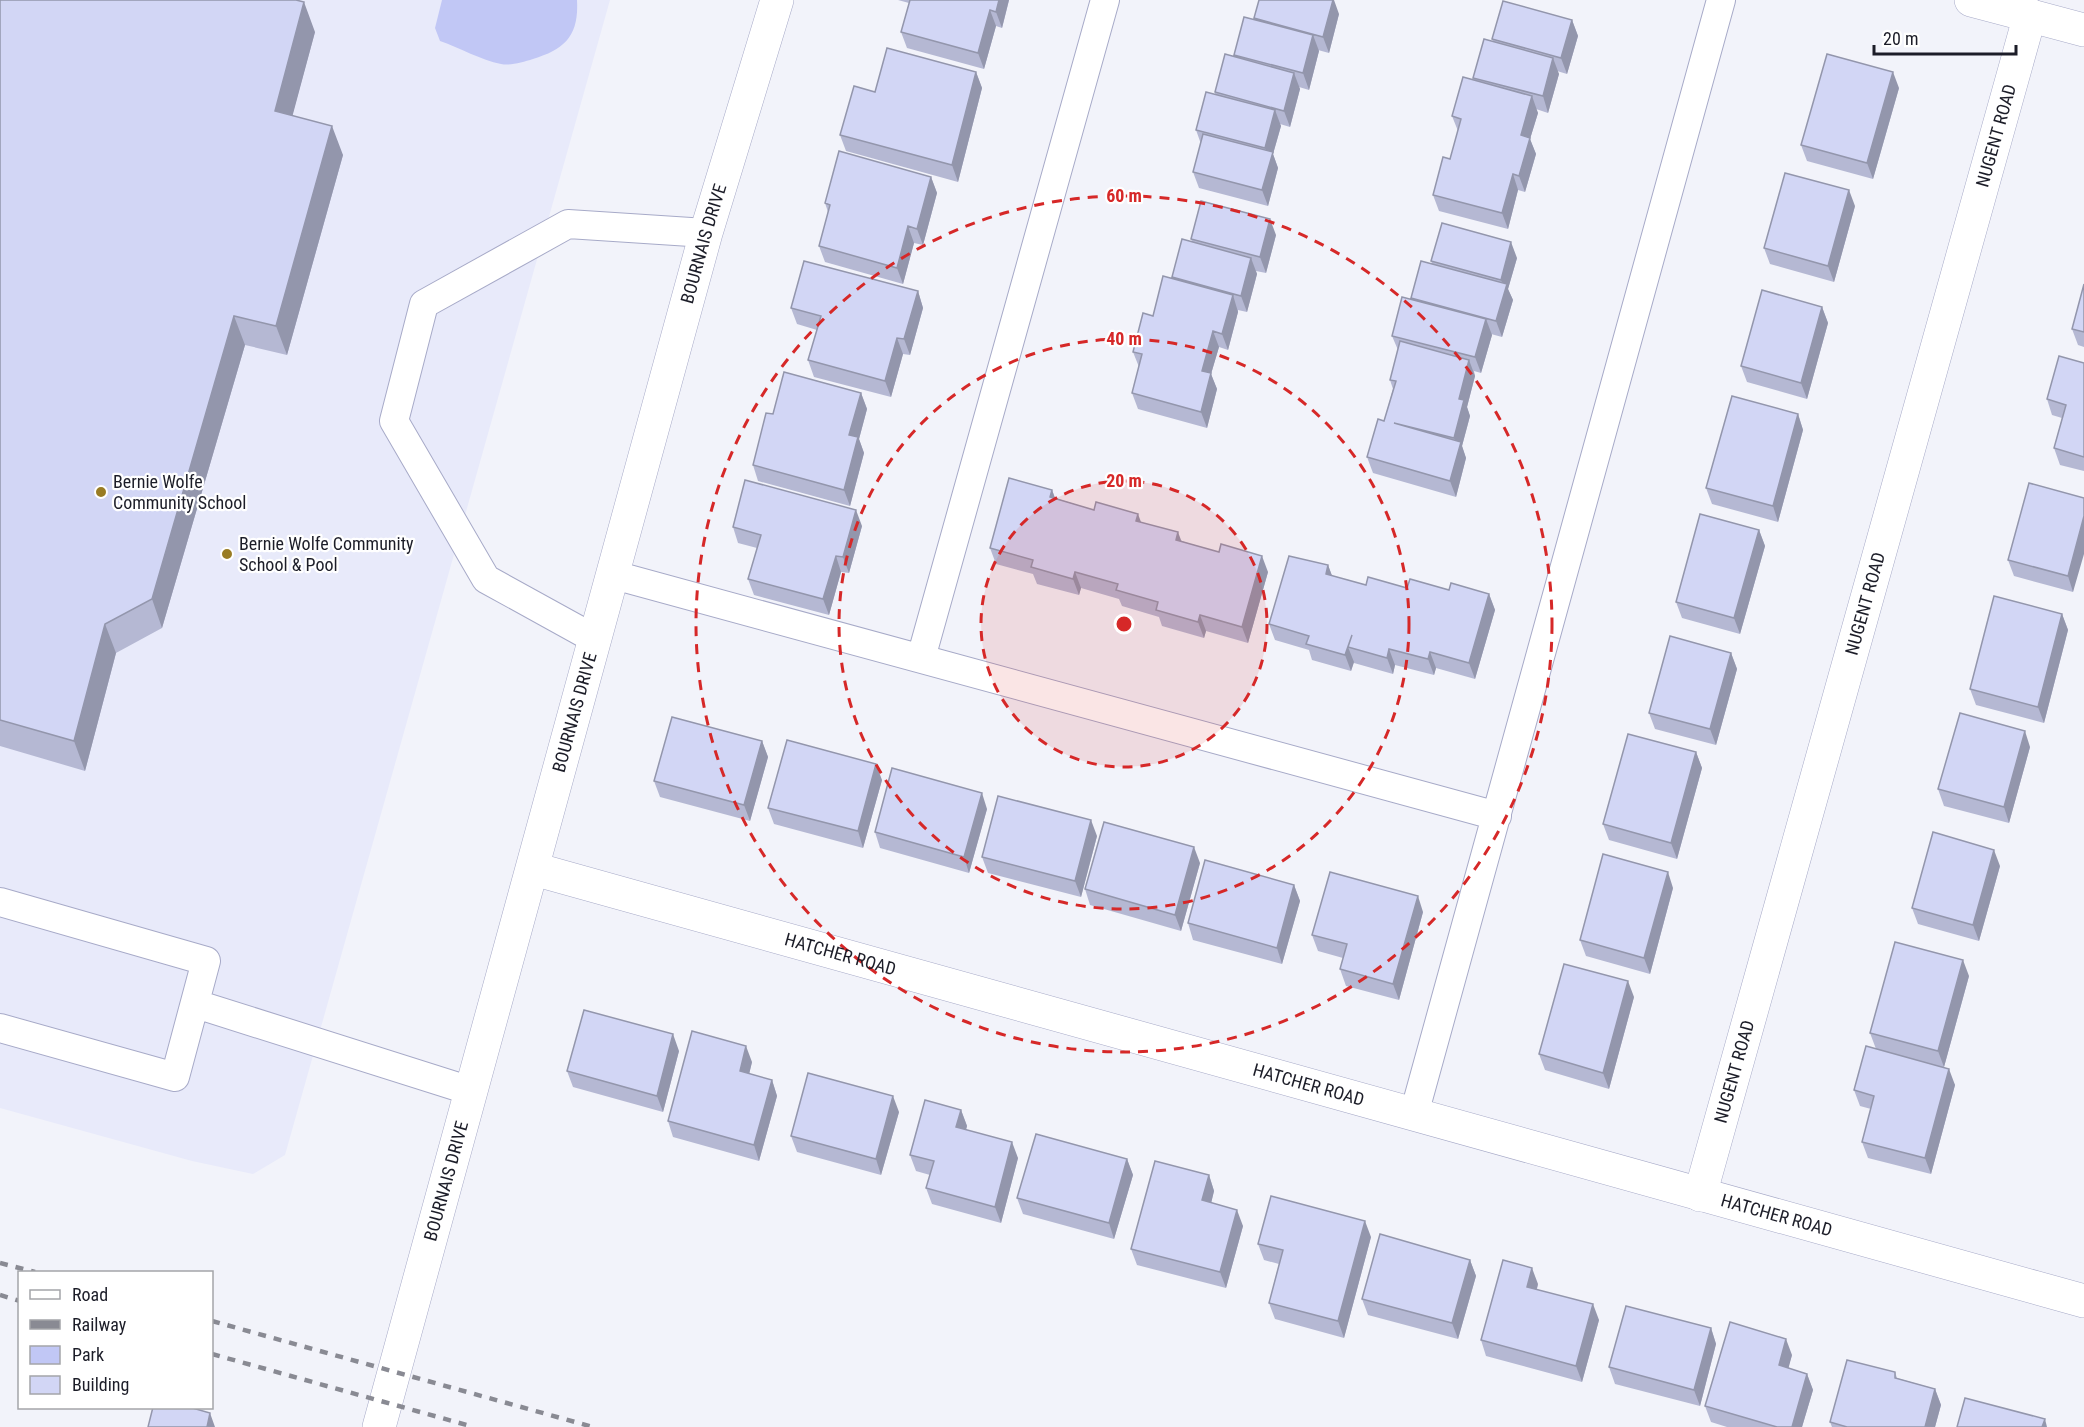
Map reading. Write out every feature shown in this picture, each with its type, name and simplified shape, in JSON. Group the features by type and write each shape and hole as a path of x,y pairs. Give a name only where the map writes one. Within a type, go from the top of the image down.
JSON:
{"street":[{"name":"BOURNAIS DRIVE","path":"380,1427 706,233 777,0"},
{"path":"1971,0 2084,30"},
{"name":"NUGENT ROAD","path":"1700,1195 2030,15"},
{"name":"HATCHER ROAD","path":"534,869 2084,1300"}],"lane":[{"path":"921,658 1105,0"},
{"path":"1414,1114 1721,0"},
{"path":"594,638 486,579 394,421 424,304 568,224 706,233"},
{"path":"614,575 1497,816"},
{"path":"0,902 206,961 175,1077 0,1028"},
{"path":"196,1004 471,1091"}],"shaded area":[{"name":"Bernie Wolfe Community School & Pool","path":"0,0 610,0 285,1155 253,1174 192,1161 0,1108"}],"green space":[{"path":"442,0 577,0 577,12 568,39 554,51 533,59 505,64 486,60 440,41 435,28"}],"building":[{"name":"Bernie Wolfe Community School","path":"0,0 296,0 304,2 275,111 332,126 276,326 234,316 152,599 105,624 74,741 0,720"},
{"path":"910,0 999,0 996,12 990,10 978,53 901,32"},
{"path":"1259,0 1333,0 1323,37 1254,18"},
{"path":"1503,1 1572,20 1561,58 1492,39"},
{"path":"1244,17 1313,35 1303,73 1234,55"},
{"path":"1484,39 1553,58 1543,96 1473,78"},
{"path":"887,48 976,72 952,165 840,135 854,86 875,92"},
{"path":"1225,54 1294,73 1284,111 1215,92"},
{"path":"1827,54 1893,72 1867,163 1801,145"},
{"path":"1463,77 1532,96 1521,135 1530,138 1519,176 1513,174 1502,213 1433,195 1443,157 1450,159 1461,119 1452,116"},
{"path":"1206,92 1275,110 1265,148 1196,130"},
{"path":"1203,134 1273,152 1262,190 1193,172"},
{"path":"839,151 931,177 917,229 908,226 897,268 819,246 830,205 825,203"},
{"path":"1785,173 1849,190 1828,266 1764,248"},
{"path":"1201,201 1270,219 1260,257 1191,239"},
{"path":"1442,223 1511,242 1501,280 1431,261"},
{"path":"1182,239 1251,258 1241,296 1172,277"},
{"path":"804,261 918,291 904,339 897,338 885,381 808,360 821,316 791,308"},
{"path":"1421,261 1507,284 1496,321 1411,298"},
{"path":"1163,276 1233,295 1222,334 1213,331 1202,371 1211,373 1201,412 1132,393 1142,354 1133,352 1143,313 1153,316"},
{"path":"2084,284 2084,332 2072,329"},
{"path":"1762,290 1822,307 1801,383 1741,366"},
{"path":"1402,297 1486,319 1475,357 1392,336"},
{"path":"1400,341 1469,360 1459,399 1464,400 1454,438 1394,423 1461,442 1450,481 1367,457 1378,419 1384,421 1396,381 1390,380"},
{"path":"2059,356 2084,363 2084,457 2054,448 2066,405 2047,399"},
{"path":"784,372 861,393 849,435 858,437 844,490 753,465 766,413 773,414"},
{"path":"1732,396 1798,414 1773,506 1706,488"},
{"path":"1009,478 1052,490 1050,497 1094,510 1096,502 1138,514 1136,521 1178,532 1176,540 1219,552 1221,544 1262,556 1242,627 1200,615 1198,622 1156,610 1158,602 1116,590 1118,584 1075,572 1073,579 1031,567 1033,560 990,548"},
{"path":"745,480 856,510 843,557 836,556 823,599 748,579 761,535 733,527"},
{"path":"2029,483 2084,498 2084,516 2068,576 2008,560"},
{"path":"1700,514 1759,530 1734,618 1676,602"},
{"path":"1289,556 1328,565 1326,574 1366,585 1368,577 1407,588 1410,579 1449,590 1451,583 1489,594 1469,663 1430,652 1428,659 1389,649 1387,658 1348,647 1352,635 1345,655 1306,644 1309,636 1269,624"},
{"path":"1994,596 2062,614 2038,707 1970,689"},
{"path":"1670,636 1731,653 1710,729 1649,713"},
{"path":"1960,713 2025,731 2004,807 1938,789"},
{"path":"672,717 762,741 744,805 654,781"},
{"path":"1628,734 1696,752 1671,843 1603,824"},
{"path":"787,740 876,764 858,831 768,808"},
{"path":"892,768 982,793 964,857 875,832"},
{"path":"998,796 1091,820 1075,881 982,857"},
{"path":"1104,822 1194,847 1175,915 1085,889"},
{"path":"1933,832 1994,850 1973,925 1912,908"},
{"path":"1603,854 1668,872 1644,958 1580,940"},
{"path":"1205,860 1294,885 1277,948 1188,923"},
{"path":"1330,872 1418,896 1393,984 1340,969 1347,944 1312,935"},
{"path":"1895,942 1963,960 1938,1051 1870,1033"},
{"path":"1564,964 1628,981 1603,1073 1539,1054"},
{"path":"584,1010 673,1034 657,1096 567,1071"},
{"path":"692,1031 746,1046 740,1071 772,1080 754,1145 668,1121"},
{"path":"1866,1046 1949,1069 1925,1158 1862,1142 1874,1096 1854,1090"},
{"path":"808,1073 893,1096 876,1159 791,1136"},
{"path":"925,1100 961,1110 956,1127 1012,1142 995,1207 926,1188 934,1161 910,1155"},
{"path":"1036,1134 1127,1159 1109,1223 1017,1198"},
{"path":"1155,1161 1209,1175 1202,1200 1237,1210 1220,1272 1131,1249"},
{"path":"1271,1196 1365,1221 1338,1321 1269,1303 1283,1250 1258,1244"},
{"path":"1380,1234 1470,1260 1452,1323 1362,1299"},
{"path":"1503,1260 1532,1268 1527,1287 1593,1304 1576,1366 1481,1340"},
{"path":"1626,1306 1711,1328 1694,1390 1609,1367"},
{"path":"1730,1322 1786,1339 1779,1365 1807,1374 1792,1427 1777,1427 1705,1406"},
{"path":"1847,1360 1895,1372 1895,1378 1935,1389 1925,1427 1847,1427 1830,1422"},
{"path":"1965,1398 2045,1419 2042,1427 1957,1427"},
{"path":"152,1409 196,1409 210,1413 207,1427 148,1427"}],"railway":[{"path":"0,1263 31,1271"},
{"path":"0,1295 18,1300"},
{"path":"213,1321 593,1427"},
{"path":"213,1354 474,1427"}],"place":[{"name":"Bernie Wolfe Community School","path":"101,492"},
{"name":"Bernie Wolfe Community School & Pool","path":"227,554"}]}
